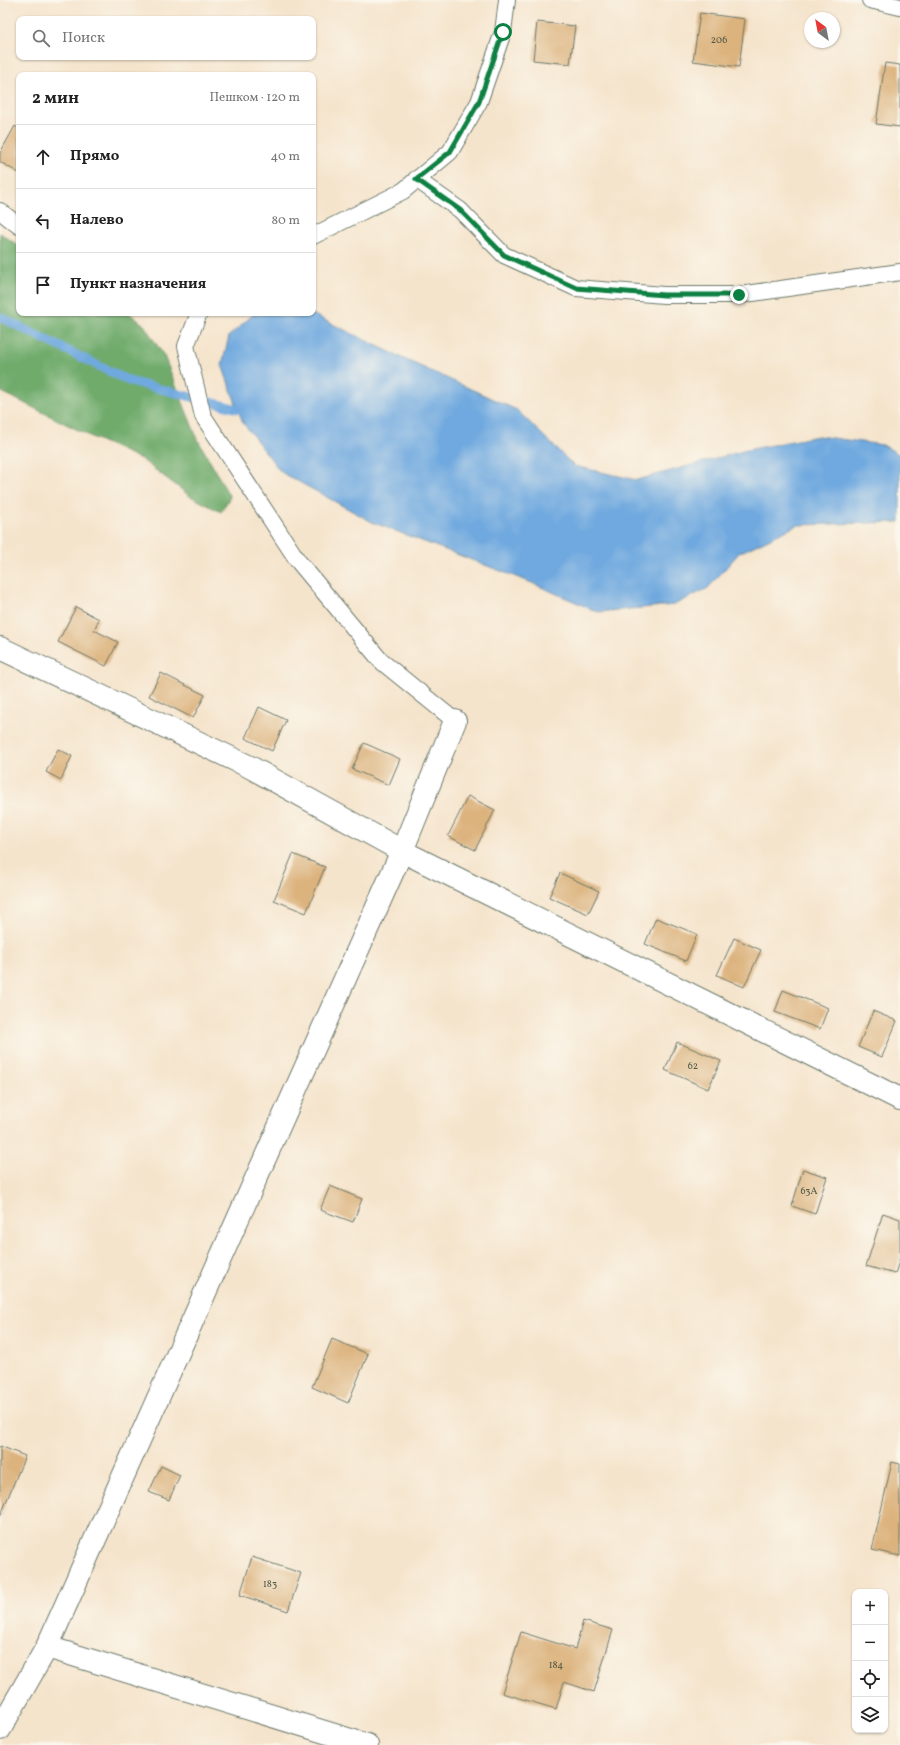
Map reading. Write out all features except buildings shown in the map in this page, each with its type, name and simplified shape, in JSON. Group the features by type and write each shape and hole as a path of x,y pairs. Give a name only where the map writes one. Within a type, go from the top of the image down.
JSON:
{"street":[{"path":"0,648 250,767 402,851 900,1098"},
{"path":"0,1729 47,1647 402,851 455,721"},
{"path":"47,1647 367,1745"}],"lane":[{"path":"316,234 402,191 450,152 479,102 503,32 507,0"},
{"path":"870,0 900,7"},
{"path":"416,179 460,210 504,255 576,288 664,295 739,295 900,272"},
{"path":"0,211 16,224"},
{"path":"198,316 186,346 203,416 298,560 381,661 455,721"}],"green space":[{"path":"0,233 16,244 16,316 133,316 144,325 164,356 198,440 230,497 221,512 190,496 141,459 94,438 0,391"}],"water":[{"path":"252,316 316,316 400,357 517,410 574,466 637,480 747,450 818,436 883,445 900,455 900,522 798,525 739,553 708,588 674,605 598,612 532,583 372,522 281,472 243,423 222,365 229,336"}],"waterway":[{"path":"0,317 129,381 238,409"}],"route":[{"path":"503,32 479,102 450,152 416,179 460,210 504,255 576,288 664,295 739,295"}]}
